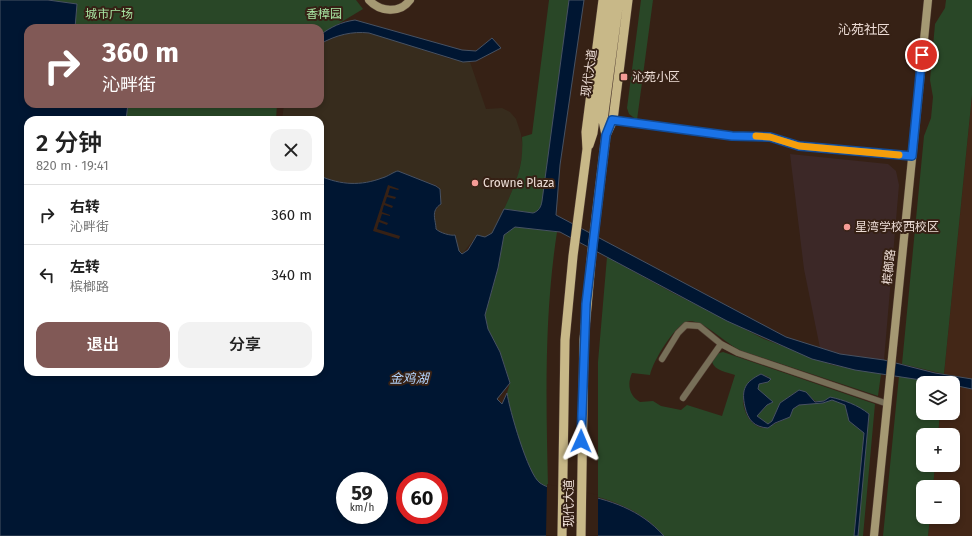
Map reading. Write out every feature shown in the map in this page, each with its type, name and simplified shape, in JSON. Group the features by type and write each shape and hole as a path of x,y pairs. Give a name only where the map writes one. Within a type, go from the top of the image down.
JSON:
{"main road":[{"path":"369,0 376,6 390,10 403,7 410,0"},
{"name":"现代大道","path":"562,536 565,340 574,241 587,149 586,132 603,0"},
{"name":"现代大道","path":"587,149 593,133 611,0"},
{"name":"现代大道","path":"606,135 603,120 619,0"},
{"name":"现代大道","path":"581,536 581,441 584,340 592,251 606,135 612,120 628,0"},
{"name":"槟榔路","path":"874,536 928,0"}],"street":[{"path":"612,120 732,136 770,137 799,146 912,156"},
{"path":"662,359 678,333 686,325 699,326 720,344 738,353 888,404"},
{"path":"683,398 720,344"}],"shaded area":[{"path":"359,32 382,36 450,59 470,62 486,109 502,108 510,112 516,119 521,134 523,150 518,178 492,233 485,237 477,235 463,253 459,251 455,235 444,234 436,229 434,219 435,211 441,204 440,189 438,186 398,171 385,178 358,184 328,180 324,178 324,116 282,116 284,108 324,108 324,42 341,35"},
{"path":"972,95 972,379 944,374"},
{"name":"星湾学校西校区","path":"790,154 888,164 896,171 899,185 884,360 840,354 820,348 804,269"},
{"path":"960,386 972,389 972,536 928,536 929,524 960,524 960,480 934,480 934,472 960,472 960,428 939,428 939,420 960,420"}],"green space":[{"name":"香樟园","path":"48,0 356,0 363,9 324,33 324,24 75,24 77,4"},
{"path":"549,0 569,0 542,204 539,210 533,213 504,209 512,191 520,166 522,157 522,137 532,134"},
{"path":"641,0 653,0 637,120 629,114 627,108"},
{"path":"946,0 972,0 972,95 944,374 902,364 924,136 931,118 933,97 930,80 935,24 945,8"},
{"path":"128,108 277,108 276,116 126,116"},
{"path":"518,226 557,232 548,327 548,487 538,482 534,477 518,439 507,393 510,383 500,352 488,329 485,315 498,268 504,235 514,227"},
{"path":"607,257 671,292 764,339 832,365 881,374 878,396 742,351 702,325 689,321 677,329 665,344 655,361 650,375 632,373 629,385 631,393 640,402 653,401 661,406 681,410 687,405 722,416 735,375 722,371 712,362 716,354 723,352 875,404 863,536 858,536 869,414 845,401 830,397 819,402 811,398 806,392 797,391 780,403 772,421 768,424 757,416 771,401 758,391 759,384 766,383 769,377 761,374 748,383 743,394 746,413 753,423 758,426 766,428 790,417 793,409 799,405 823,403 832,400 845,405 849,421 864,433 854,536 664,536 650,522 626,507 598,497 598,362"},
{"path":"899,376 916,379 916,420 939,420 939,428 916,428 916,472 934,472 934,480 916,480 916,524 929,524 928,536 883,536"}],"water":[{"name":"金鸡湖","path":"0,0 48,0 77,4 75,24 24,24 24,108 128,108 126,116 24,116 24,376 324,376 324,178 343,183 359,183 374,181 398,171 436,186 440,189 441,204 436,210 434,216 436,229 446,234 455,235 459,251 462,254 468,250 477,235 485,237 492,233 504,209 533,213 537,211 542,201 569,0 584,0 560,165 556,215 786,337 840,354 884,360 935,373 954,376 916,376 916,379 855,370 812,359 727,321 560,232 515,227 504,235 498,268 485,315 488,329 500,352 510,383 497,399 502,404 507,393 515,426 525,455 530,468 540,483 553,488 601,499 624,507 635,512 664,536 0,536"},
{"path":"355,20 462,50 476,51 492,38 501,48 476,61 463,62 369,33 344,34 324,42 324,32 332,27"},
{"path":"761,374 771,379 768,382 759,384 758,389 773,402 767,405 757,416 768,424 772,421 780,403 799,390 806,392 815,402 824,401 830,397 851,403 869,414 858,536 854,536 864,433 849,421 845,405 832,400 823,403 799,405 793,409 790,417 775,423 768,428 755,424 748,416 745,407 744,391 751,380"},
{"name":"金鸡湖","path":"960,377 972,379 972,389 960,386"}],"pier":[{"path":"388,185 399,189 390,188 388,195 396,197 395,199 387,197 385,203 393,206 392,208 384,205 382,212 390,216 382,214 380,220 388,223 387,225 379,222 377,229 400,236 399,239 373,231"},
{"path":"547,484 598,495 598,536 546,536"}],"slow traffic":[{"path":"756,136 776,138 799,146 899,155"}],"place":[{"name":"沁苑小区","path":"624,77"},
{"name":"Crowne Plaza","path":"475,183"},
{"name":"星湾学校西校区","path":"847,227"}],"district":[{"name":"沁苑社区","path":"864,29"}],"route":[{"path":"581,441 582,371 586,304 606,135 612,120 740,137 770,137 799,146 912,156 922,55"}],"park label":[{"name":"城市广场","path":"109,14"}]}
